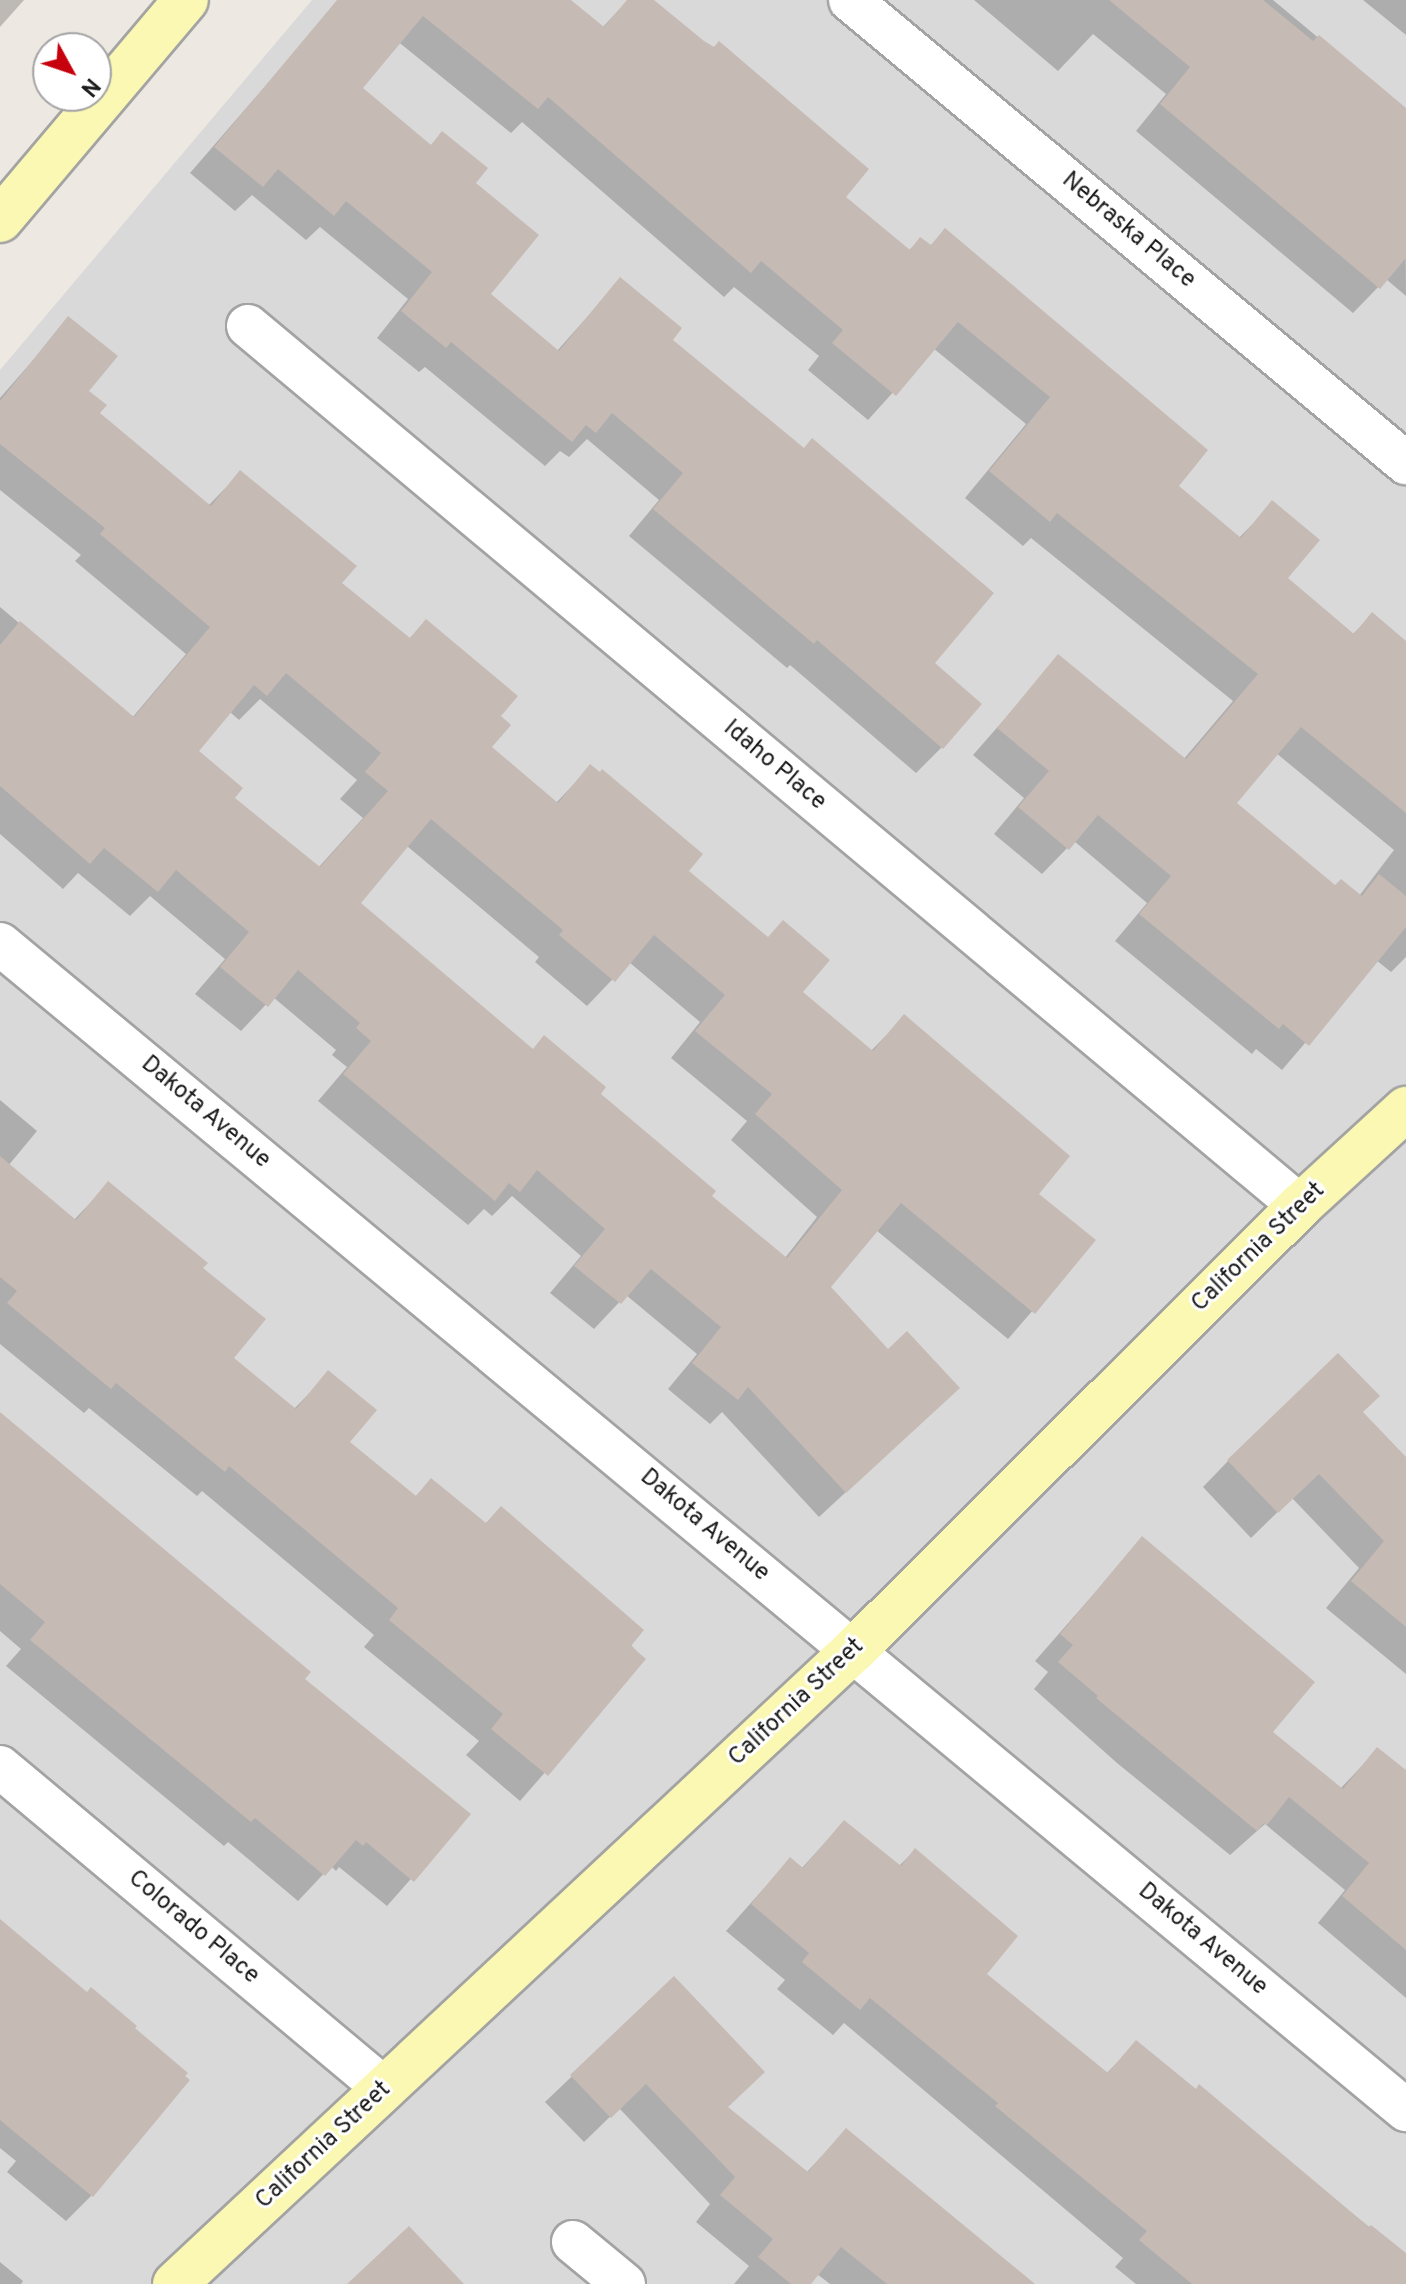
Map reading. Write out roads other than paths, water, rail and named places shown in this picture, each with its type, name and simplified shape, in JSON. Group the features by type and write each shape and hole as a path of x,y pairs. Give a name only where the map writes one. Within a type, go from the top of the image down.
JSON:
{"street":[{"path":"0,220 186,0"},
{"name":"Nebraska Place","path":"850,0 1406,463"},
{"name":"Idaho Place","path":"248,326 1300,1206"},
{"name":"Dakota Avenue","path":"0,944 1406,2110"},
{"name":"California Street","path":"175,2284 854,1650 1300,1206 1406,1109"},
{"name":"Colorado Place","path":"0,1767 385,2089"},
{"path":"573,2242 624,2284"}]}
